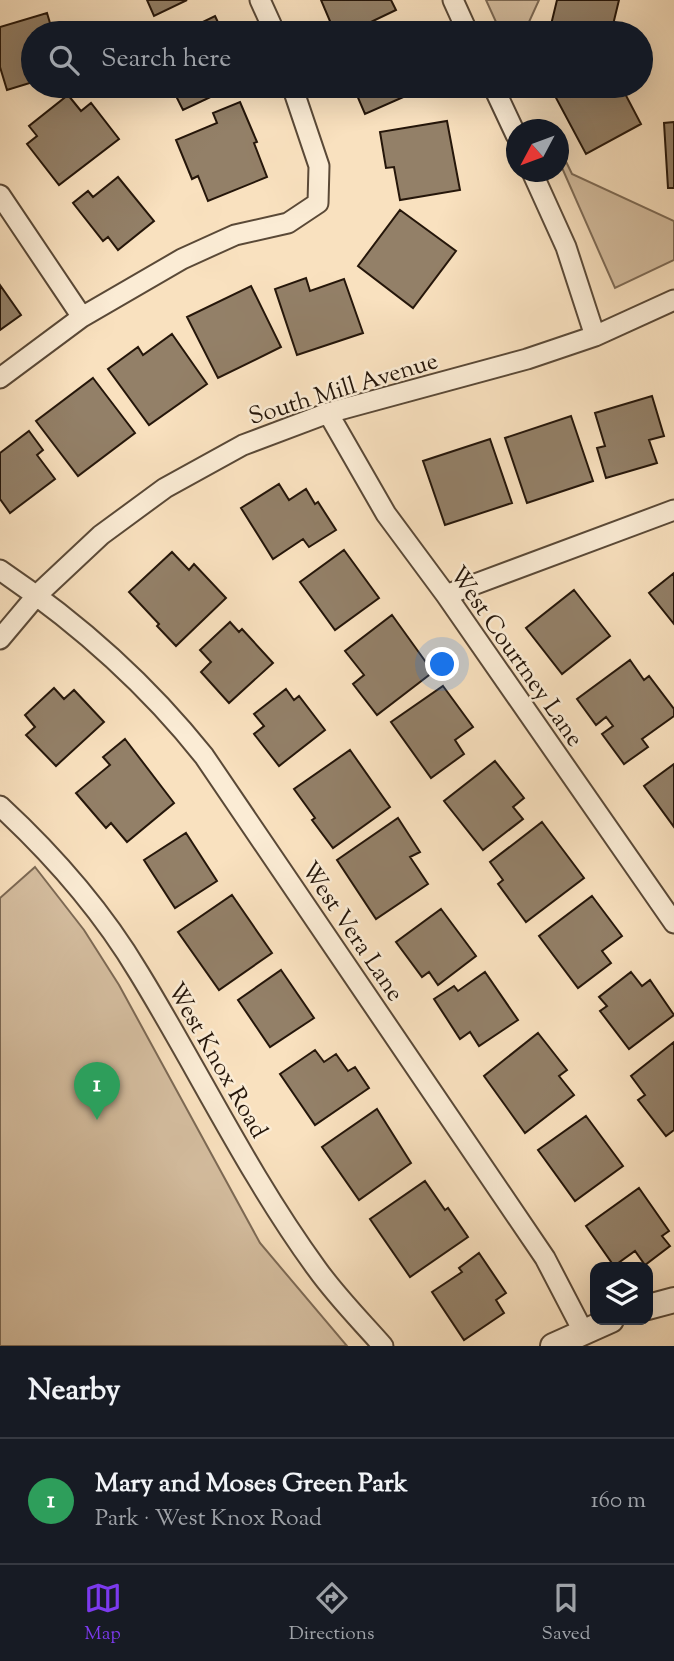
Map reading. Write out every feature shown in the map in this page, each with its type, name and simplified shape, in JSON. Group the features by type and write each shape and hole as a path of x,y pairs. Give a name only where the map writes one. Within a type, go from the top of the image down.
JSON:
{"street":[{"path":"260,0 270,21"},
{"path":"453,0 463,21"},
{"path":"0,378 82,317 182,259 236,235 288,223 318,204 319,166 296,98"},
{"path":"499,98 508,119"},
{"path":"537,182 566,247 595,336"},
{"path":"0,195 82,317"},
{"name":"South Mill Avenue","path":"0,639 37,595 101,535 165,488 243,445 328,413 527,359 595,336 674,300"},
{"name":"West Courtney Lane","path":"328,413 386,514 446,595 674,923"},
{"path":"446,595 674,510"},
{"name":"West Vera Lane","path":"0,570 37,595 130,672 204,756 545,1258 583,1331"},
{"name":"West Knox Road","path":"0,806 52,855 106,925 138,971 221,1117 300,1244 332,1289 383,1346"},
{"path":"653,1306 674,1300"},
{"path":"553,1346 598,1325"}],"shaded area":[{"path":"486,0 539,0 529,21 496,21"},
{"path":"569,168 572,174 674,221 674,260 615,288 568,182"},
{"path":"35,867 84,930 119,985 260,1243 347,1346 0,1346 0,898"}],"building":[{"path":"147,0 187,0 154,16"},
{"path":"321,0 391,0 396,10 373,21 330,21"},
{"path":"557,0 619,0 614,21 552,21"},
{"path":"47,13 49,21 21,21 21,86 7,90 0,67 0,27"},
{"path":"215,16 217,21 205,21"},
{"path":"64,98 70,98 81,111 91,103 119,139 59,185 27,144 37,136 29,126"},
{"path":"177,98 208,98 183,110"},
{"path":"358,98 401,98 365,114"},
{"path":"556,98 627,98 641,124 586,154"},
{"path":"240,102 257,142 254,143 267,177 208,201 198,176 192,179 176,140 217,123 213,113"},
{"path":"447,121 460,190 400,200 394,167 386,168 380,132"},
{"path":"674,122 674,188 668,188 664,123"},
{"path":"118,177 154,221 118,250 108,237 103,241 73,203 88,191 93,197"},
{"path":"400,210 456,251 413,308 358,266"},
{"path":"306,278 310,291 344,279 363,333 297,355 275,289"},
{"path":"0,285 21,315 0,330"},
{"path":"251,286 281,347 218,378 187,317"},
{"path":"172,334 207,384 149,425 108,369 138,347 143,355"},
{"path":"93,378 135,433 78,476 36,421"},
{"path":"652,396 664,436 649,440 657,463 606,478 597,448 605,446 595,413"},
{"path":"571,416 593,481 527,503 505,438"},
{"path":"29,431 43,450 37,455 55,479 10,513 0,499 0,453"},
{"path":"490,439 512,503 445,525 423,461"},
{"path":"279,484 289,500 306,489 336,530 309,547 303,539 273,559 241,508"},
{"path":"344,550 379,598 335,630 300,582"},
{"path":"172,552 189,570 194,564 226,598 176,646 129,592"},
{"path":"674,573 674,624 649,593"},
{"path":"574,590 610,636 562,674 526,628"},
{"path":"392,615 433,672 377,715 353,684 364,675 345,651"},
{"path":"230,622 239,632 242,629 273,663 229,703 201,672 211,662 200,650"},
{"path":"630,660 644,680 649,676 674,709 674,716 642,739 648,747 624,764 602,734 613,726 606,717 596,725 577,699"},
{"path":"443,686 473,727 455,740 464,754 431,778 391,722"},
{"path":"54,688 64,699 74,690 104,722 56,766 26,735 35,727 25,715"},
{"path":"286,689 294,700 299,696 325,730 279,766 254,734 264,726 254,714"},
{"path":"125,739 174,803 127,842 111,823 106,828 76,793 110,765 103,757"},
{"path":"350,750 390,807 333,848 294,789"},
{"path":"495,761 524,798 513,807 523,819 483,850 444,801"},
{"path":"674,764 674,827 644,786"},
{"path":"398,818 420,852 410,857 428,884 376,919 337,860"},
{"path":"542,822 584,878 526,922 498,884 503,880 490,862"},
{"path":"186,833 217,881 175,908 144,860"},
{"path":"232,895 272,953 219,990 178,932"},
{"path":"592,896 622,936 602,951 611,963 578,988 539,936"},
{"path":"441,909 476,956 438,985 429,972 422,977 396,942"},
{"path":"281,970 314,1018 270,1047 238,1000"},
{"path":"485,972 518,1020 479,1046 470,1032 460,1039 434,999 454,986 458,991"},
{"path":"631,972 642,986 650,980 674,1015 629,1049 600,1011 607,1006 599,997"},
{"path":"538,1033 567,1070 559,1076 574,1095 525,1133 484,1076"},
{"path":"674,1042 674,1130 666,1136 638,1100 645,1095 631,1076"},
{"path":"315,1050 324,1062 336,1054 348,1071 355,1067 369,1088 315,1125 280,1074"},
{"path":"377,1109 411,1163 359,1200 322,1147"},
{"path":"586,1116 623,1166 575,1201 538,1150"},
{"path":"425,1181 468,1237 410,1277 370,1219"},
{"path":"639,1188 669,1231 662,1236 670,1246 649,1262 643,1262 635,1251 620,1262 611,1262 586,1226"},
{"path":"479,1253 506,1293 496,1300 504,1313 464,1340 432,1292 462,1272 459,1268"}],"place":[{"name":"Mary and Moses Green Park","path":"97,1120"}]}
